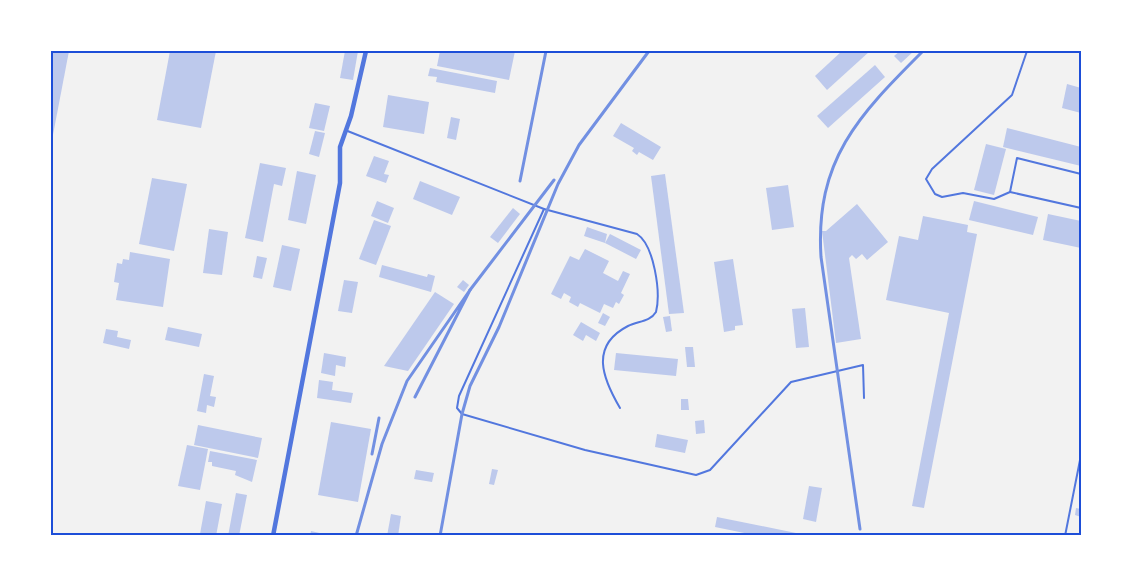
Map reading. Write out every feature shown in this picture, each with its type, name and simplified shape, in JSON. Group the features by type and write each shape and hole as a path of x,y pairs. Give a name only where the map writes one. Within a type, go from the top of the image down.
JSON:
{"street":[{"path":"273,536 340,183 340,154 366,51"}],"lane":[{"path":"1027,51 1012,96 932,169 926,179 935,194 942,197 963,194 994,199 1010,192 1081,208"},
{"path":"345,130 544,209 637,234 648,246 656,280 656,312 651,318 619,332 608,345 602,363 607,384 620,408"},
{"path":"1010,192 1017,158 1081,174"},
{"path":"544,209 459,396 457,408 462,414 585,450 696,475 710,470 791,382 863,366 864,398"},
{"path":"1065,536 1081,455"}],"building":[{"path":"51,51 69,51 52,140 51,140"},
{"path":"170,51 216,51 201,128 157,120"},
{"path":"345,51 358,51 353,80 340,78"},
{"path":"440,51 515,51 509,80 437,66"},
{"path":"842,51 870,51 827,90 815,76"},
{"path":"900,51 914,51 901,63 894,56"},
{"path":"875,65 885,77 828,128 817,116"},
{"path":"430,68 497,81 495,93 436,82 437,77 428,76"},
{"path":"1067,84 1081,88 1081,113 1062,108"},
{"path":"388,95 429,102 424,134 383,127"},
{"path":"315,103 330,106 324,131 309,128"},
{"path":"451,117 460,119 456,140 447,138"},
{"path":"621,123 661,147 653,160 639,152 637,155 632,151 634,148 613,136"},
{"path":"1007,128 1081,147 1081,166 1003,147"},
{"path":"315,131 325,133 319,157 309,154"},
{"path":"986,144 1006,149 994,195 974,190"},
{"path":"374,156 389,161 384,174 389,175 386,183 366,176"},
{"path":"260,163 286,168 282,186 274,184 263,242 245,238"},
{"path":"297,171 316,175 306,224 288,220"},
{"path":"665,174 684,313 669,314 651,176"},
{"path":"152,178 187,184 174,251 139,244"},
{"path":"420,181 460,197 452,215 413,199"},
{"path":"788,185 794,227 772,230 766,188"},
{"path":"377,201 394,208 388,223 371,216"},
{"path":"974,201 1038,217 1033,235 969,220"},
{"path":"857,204 888,242 867,260 862,254 856,259 852,255 849,258 861,339 836,343 822,231 826,231"},
{"path":"513,208 520,214 498,243 490,237"},
{"path":"1048,214 1081,221 1081,248 1043,240"},
{"path":"923,216 968,225 967,232 977,234 924,508 912,506 949,313 886,300 899,236 918,240"},
{"path":"374,220 391,226 376,265 359,259"},
{"path":"587,227 607,234 605,243 584,236"},
{"path":"209,229 228,232 222,275 203,273"},
{"path":"610,234 641,250 636,259 605,243"},
{"path":"282,245 300,249 291,291 273,287"},
{"path":"585,249 609,261 603,273 618,281 623,271 630,274 621,293 624,295 619,304 616,302 613,308 604,304 600,313 580,303 578,307 569,302 571,297 564,293 561,299 551,294 570,256 579,260"},
{"path":"130,252 170,259 163,307 116,300 119,283 114,282 117,263 122,264 123,259 129,260"},
{"path":"257,256 267,258 262,279 253,277"},
{"path":"733,259 743,325 735,326 735,330 724,332 714,262"},
{"path":"382,265 427,277 428,274 435,276 431,292 379,277"},
{"path":"344,280 358,282 352,313 338,311"},
{"path":"463,280 469,285 464,292 457,287"},
{"path":"435,292 454,304 408,371 384,366"},
{"path":"805,308 809,347 796,348 792,309"},
{"path":"603,313 610,317 605,326 598,323"},
{"path":"670,316 672,331 666,332 663,317"},
{"path":"581,322 600,333 596,341 586,335 583,341 573,335"},
{"path":"168,327 202,334 199,347 165,340"},
{"path":"106,329 118,331 117,337 131,340 129,349 103,343"},
{"path":"685,347 693,347 695,367 687,367"},
{"path":"324,353 346,357 345,367 336,365 335,376 321,373"},
{"path":"616,353 678,359 676,376 614,370"},
{"path":"204,374 214,376 210,396 216,397 214,407 207,405 206,413 197,411"},
{"path":"319,380 333,382 332,390 353,393 351,403 317,398"},
{"path":"681,399 688,399 689,410 681,410"},
{"path":"704,420 705,433 696,434 695,421"},
{"path":"331,422 371,429 358,502 318,495"},
{"path":"198,425 262,438 258,458 194,445"},
{"path":"657,434 688,440 685,453 655,447"},
{"path":"187,445 208,449 200,490 178,486"},
{"path":"210,451 257,460 252,482 235,475 236,471 212,466 212,462 208,462"},
{"path":"492,469 498,470 494,485 489,484"},
{"path":"416,470 434,473 432,482 414,479"},
{"path":"809,486 822,488 816,522 803,519"},
{"path":"236,493 247,495 239,536 228,536"},
{"path":"206,501 222,504 216,536 200,534"},
{"path":"1076,508 1081,509 1081,517 1075,515"},
{"path":"391,514 401,516 398,536 387,536"},
{"path":"717,517 796,533 796,536 759,536 715,527"},
{"path":"311,531 328,535 328,536 310,536"}],"railway":[{"path":"520,181 546,51"},
{"path":"440,536 462,414 470,386 499,327 558,184 579,145 649,51"},
{"path":"860,529 821,257 821,223 825,193 833,166 845,142 879,97 923,51"},
{"path":"470,290 554,180"},
{"path":"356,536 382,444 407,381 470,290 415,397"},
{"path":"372,454 379,418"}]}
